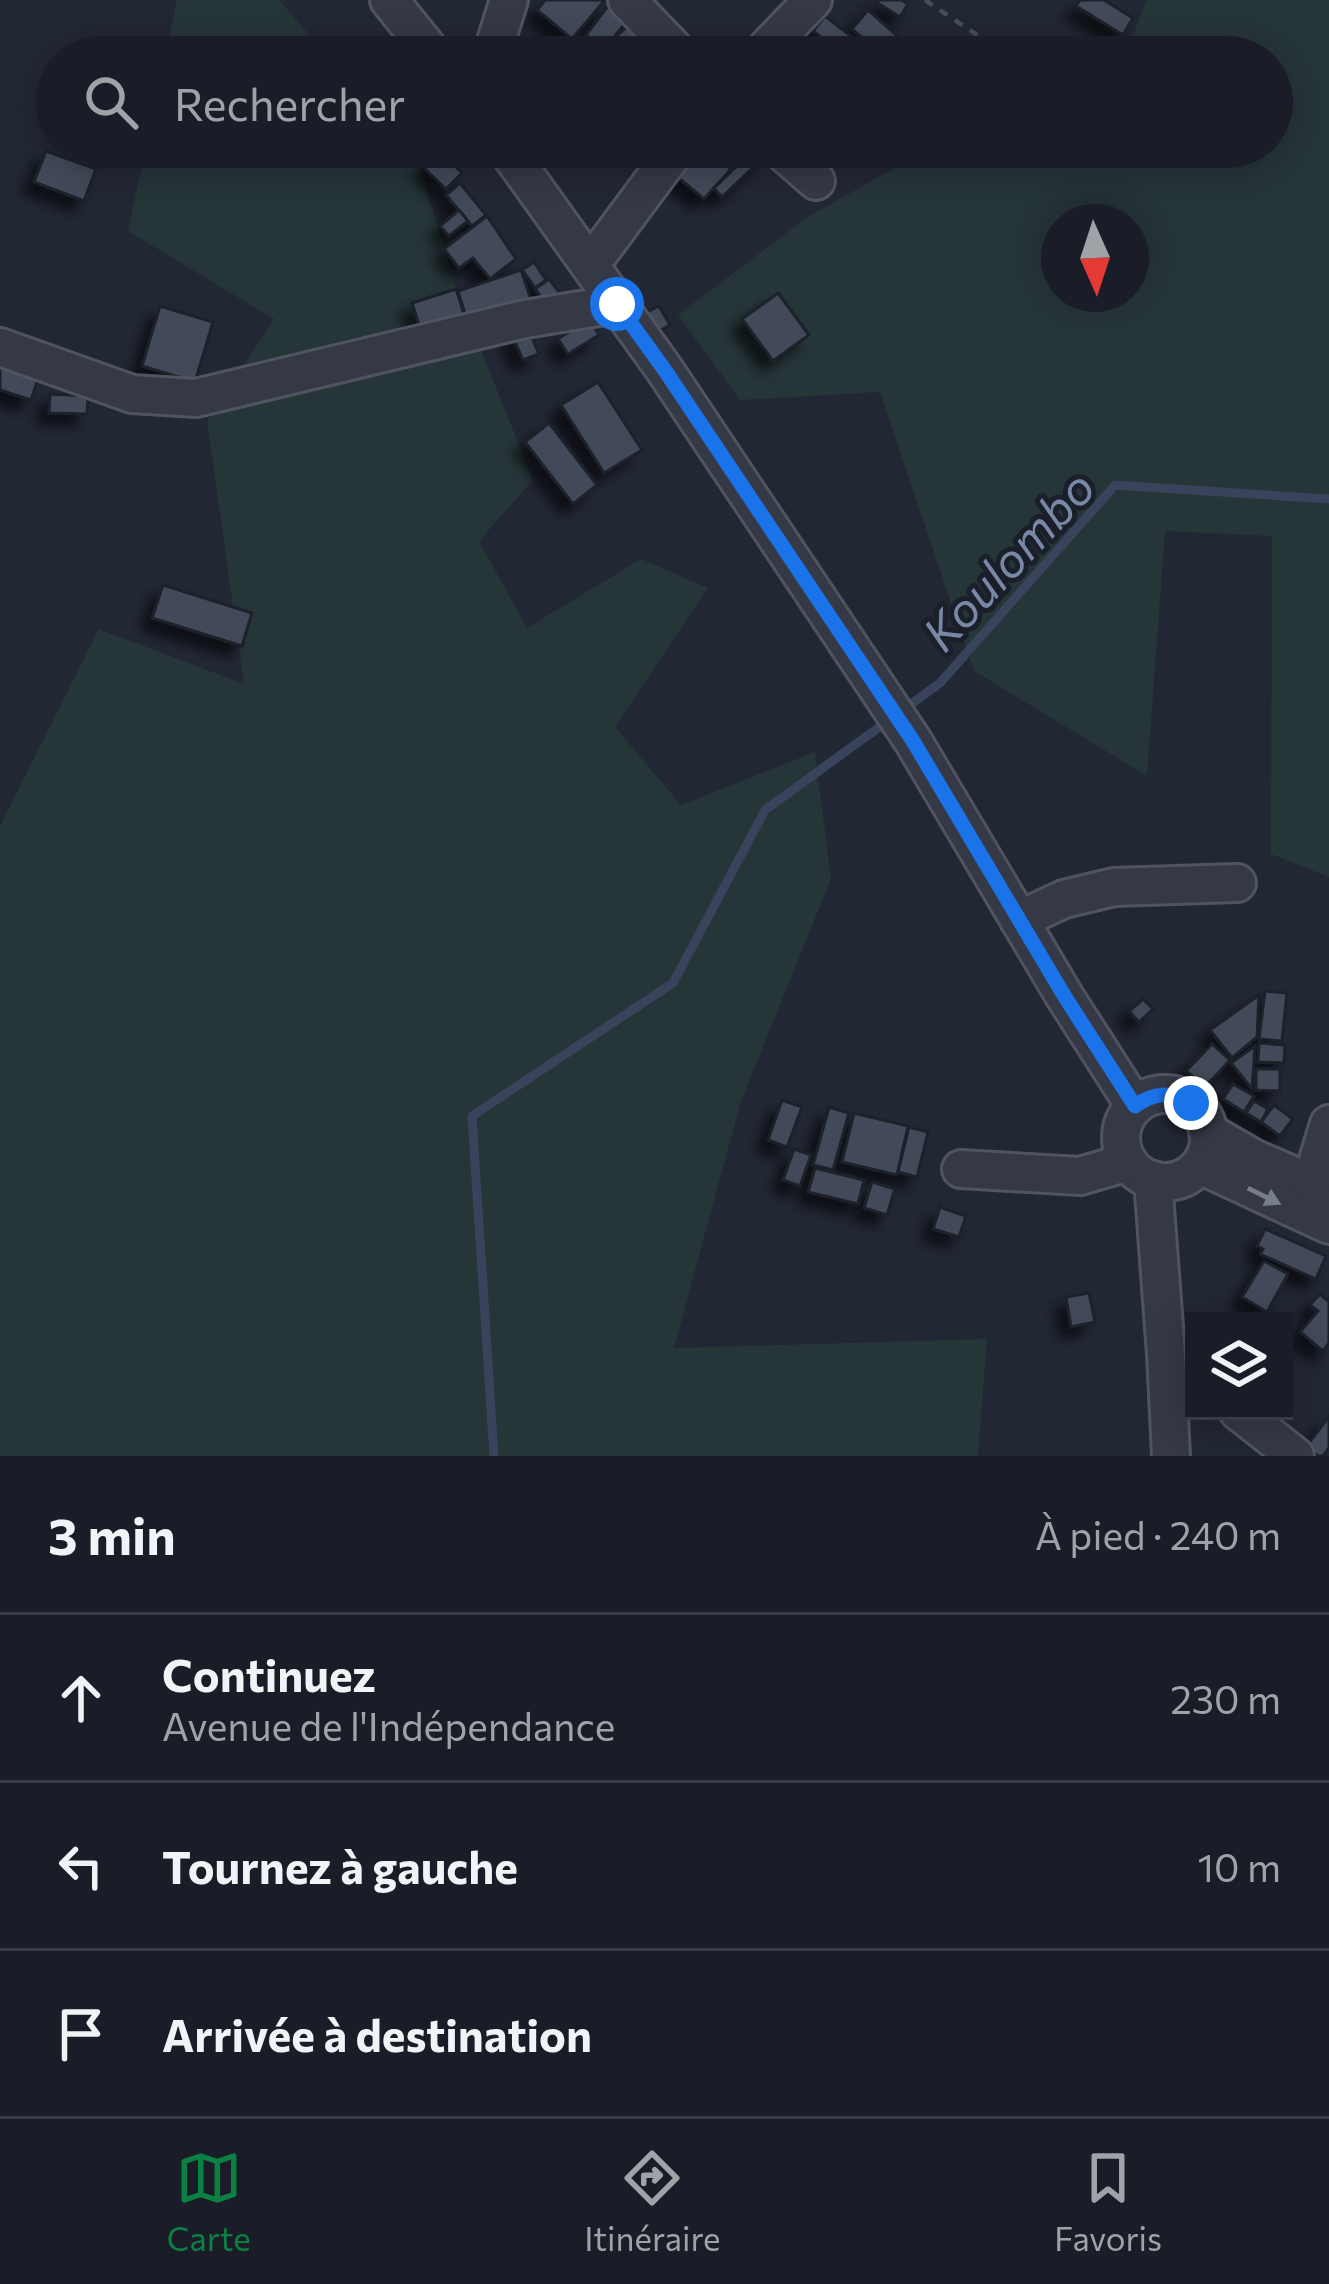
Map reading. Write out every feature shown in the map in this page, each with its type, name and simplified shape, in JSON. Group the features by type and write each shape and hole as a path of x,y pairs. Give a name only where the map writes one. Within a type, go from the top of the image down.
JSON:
{"street":[{"path":"389,0 418,36"},
{"path":"498,36 509,0"},
{"path":"627,0 662,36"},
{"path":"778,36 813,0"},
{"path":"520,168 664,369 913,741 1135,1106"},
{"path":"591,265 663,168"},
{"path":"801,168 816,181"},
{"path":"0,347 132,394 196,398 525,319 617,304"},
{"path":"1019,920 1064,899 1114,887 1237,883"},
{"path":"1156,1095 1180,1097 1199,1111 1204,1149 1183,1178 1163,1182 1141,1171 1124,1153 1121,1133 1135,1106 1156,1095"},
{"path":"1204,1149 1253,1158 1320,1187 1329,1124"},
{"path":"1204,1149 1329,1225"},
{"path":"962,1169 1081,1176 1141,1171"},
{"path":"1141,1171 1180,1365 1171,1456"},
{"path":"1249,1420 1295,1456"}],"path":[{"path":"926,0 979,36"}],"shaded area":[{"path":"177,0 279,0 311,36 169,36"},
{"path":"1146,0 1329,0 1329,877 1271,854 1272,536 1165,531 1147,776 974,671 880,392 740,400 678,315 809,216 895,168 1293,168 1293,36 1129,36"},
{"path":"142,168 420,168 457,290 533,480 479,541 527,628 641,559 708,588 615,727 681,805 815,752 831,879 741,1101 674,1348 987,1339 978,1456 0,1456 0,826 99,629 244,684 207,421 274,319 128,231"}],"building":[{"path":"545,0 605,0 575,36 537,10"},
{"path":"873,0 902,0 908,4 900,17"},
{"path":"1080,0 1104,0 1133,18 1123,35 1076,6"},
{"path":"607,7 626,22 615,36 586,35"},
{"path":"868,10 898,36 860,36 852,29"},
{"path":"825,16 851,36 820,36 813,31"},
{"path":"629,25 639,36 616,36"},
{"path":"39,168 96,169 84,201 34,182"},
{"path":"424,168 457,168 462,173 446,189"},
{"path":"681,168 731,169 704,199 675,175"},
{"path":"735,168 752,168 722,197 714,188"},
{"path":"460,183 486,215 472,226 446,195"},
{"path":"459,210 468,221 449,236 440,226"},
{"path":"487,216 516,259 490,279 473,258 459,268 444,249"},
{"path":"534,262 546,280 535,288 522,270"},
{"path":"521,270 531,300 467,320 458,291"},
{"path":"549,279 563,297 549,307 535,289"},
{"path":"456,289 464,314 420,328 412,303"},
{"path":"778,293 809,335 773,361 742,319"},
{"path":"160,306 213,322 195,382 142,366"},
{"path":"659,306 670,325 657,332 647,312"},
{"path":"589,319 599,335 568,354 558,339"},
{"path":"528,328 539,354 523,360 512,335"},
{"path":"0,367 38,379 31,400 0,390"},
{"path":"598,382 642,450 604,473 561,405"},
{"path":"50,394 88,396 87,414 49,413"},
{"path":"549,423 597,485 573,504 525,442"},
{"path":"163,585 252,613 242,646 152,618"},
{"path":"1265,991 1287,993 1282,1041 1259,1039"},
{"path":"1259,995 1257,1037 1232,1058 1210,1030"},
{"path":"1143,999 1153,1009 1139,1022 1129,1011"},
{"path":"1259,1043 1285,1045 1284,1063 1258,1062"},
{"path":"1212,1044 1230,1060 1205,1087 1186,1071"},
{"path":"1255,1046 1252,1089 1231,1063"},
{"path":"1256,1069 1280,1069 1280,1091 1256,1090"},
{"path":"1233,1084 1254,1096 1244,1112 1223,1099"},
{"path":"782,1100 802,1107 787,1147 768,1140"},
{"path":"1254,1101 1268,1109 1261,1122 1246,1113"},
{"path":"1274,1105 1293,1119 1280,1136 1261,1122"},
{"path":"829,1107 849,1113 833,1170 813,1165"},
{"path":"854,1113 908,1126 897,1175 842,1162"},
{"path":"909,1127 928,1132 917,1177 898,1172"},
{"path":"794,1149 811,1155 800,1186 783,1180"},
{"path":"815,1168 864,1180 858,1204 808,1192"},
{"path":"872,1182 895,1189 887,1215 864,1208"},
{"path":"940,1207 966,1216 959,1237 933,1229"},
{"path":"1265,1229 1326,1256 1316,1279 1260,1254 1263,1249 1257,1246"},
{"path":"1264,1261 1288,1274 1267,1312 1242,1297"},
{"path":"1089,1293 1095,1322 1071,1327 1066,1297"},
{"path":"1320,1294 1329,1298 1329,1343 1323,1351 1300,1332 1318,1311 1310,1305"},
{"path":"1329,1416 1329,1448 1318,1456 1306,1447"}],"waterway":[{"name":"Koulombo","path":"903,710 940,683 1115,485 1329,499"},
{"name":"Koulombo","path":"494,1456 472,1116 673,983 765,810 889,720"}],"route":[{"path":"617,304 913,741 1135,1106 1168,1094 1191,1103"}]}
